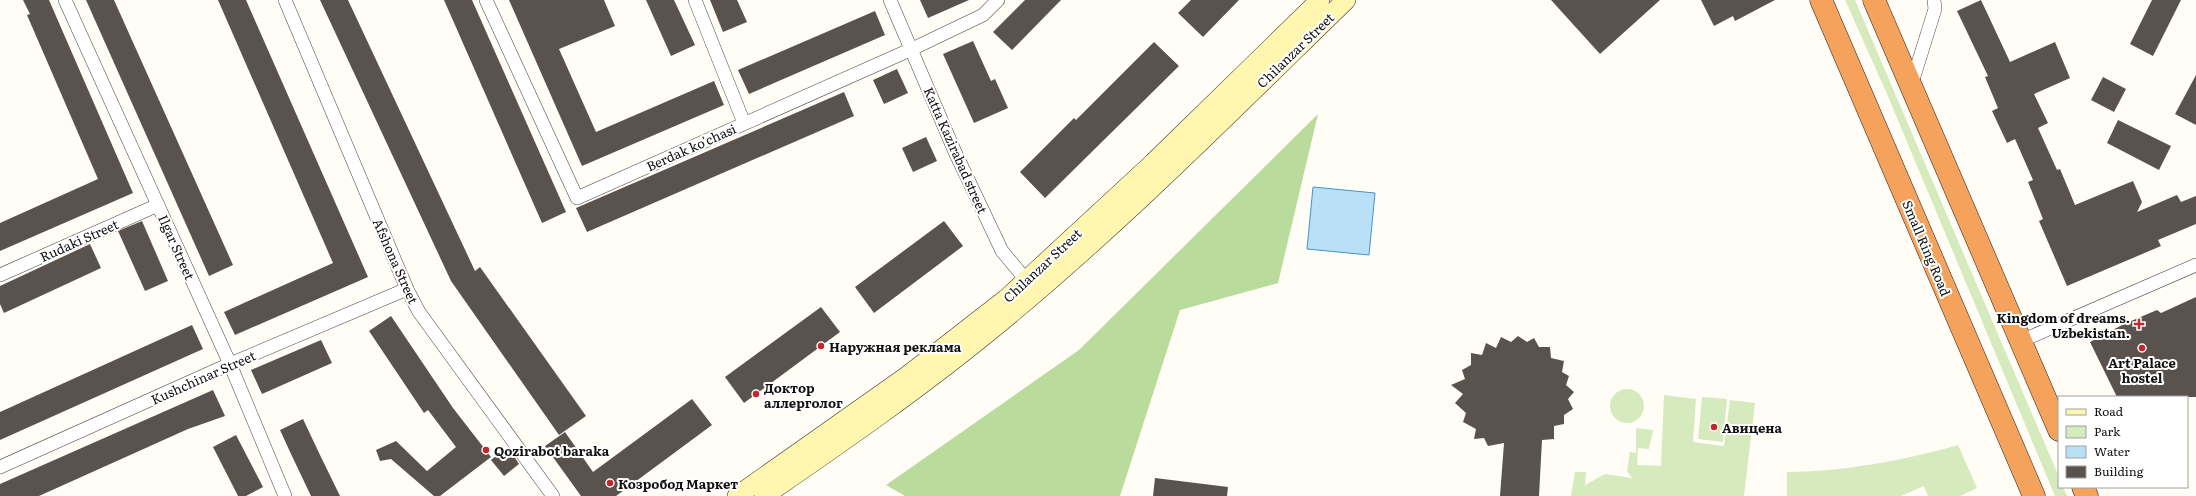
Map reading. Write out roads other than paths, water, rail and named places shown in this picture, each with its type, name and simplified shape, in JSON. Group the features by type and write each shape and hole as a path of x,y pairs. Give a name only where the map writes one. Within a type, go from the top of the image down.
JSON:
{"highway":[{"name":"Small Ring Road","path":"1821,0 2034,496"},
{"path":"1874,0 2058,428"}],"main road":[{"name":"Chilanzar Street","path":"764,496 922,383 990,332 1031,287 1153,163 1320,0"},
{"name":"Chilanzar Street","path":"737,496 907,376 980,320 1031,287 1159,182 1346,0"}],"street":[{"name":"Ilgar Street","path":"65,0 230,364 285,496"},
{"name":"Afshona Street","path":"285,0 407,289 434,334 553,496"},
{"name":"Berdak ko'chasi","path":"486,0 577,198 912,49 983,15 998,0"},
{"path":"695,0 744,123"},
{"name":"Katta Kazirabad street","path":"890,0 955,152 1002,251 1031,287"},
{"path":"1911,87 1934,14 1934,0"},
{"name":"Rudaki Street","path":"0,275 158,205"},
{"path":"2021,342 2196,265"},
{"name":"Kushchinar Street","path":"0,467 230,364 407,289"}],"water":[{"path":"1313,187 1375,193 1369,255 1307,249"}],"place":[{"name":"Kingdom of dreams. Uzbekistan.","path":"2139,324"},
{"name":"Наружная реклама","path":"821,346"},
{"name":"Art Palace hostel","path":"2142,348"},
{"name":"Доктор аллерголог","path":"756,394"},
{"name":"Авицена","path":"1714,427"},
{"name":"Qozirabot baraka","path":"486,450"},
{"name":"Козробод Маркет","path":"610,483"}]}
